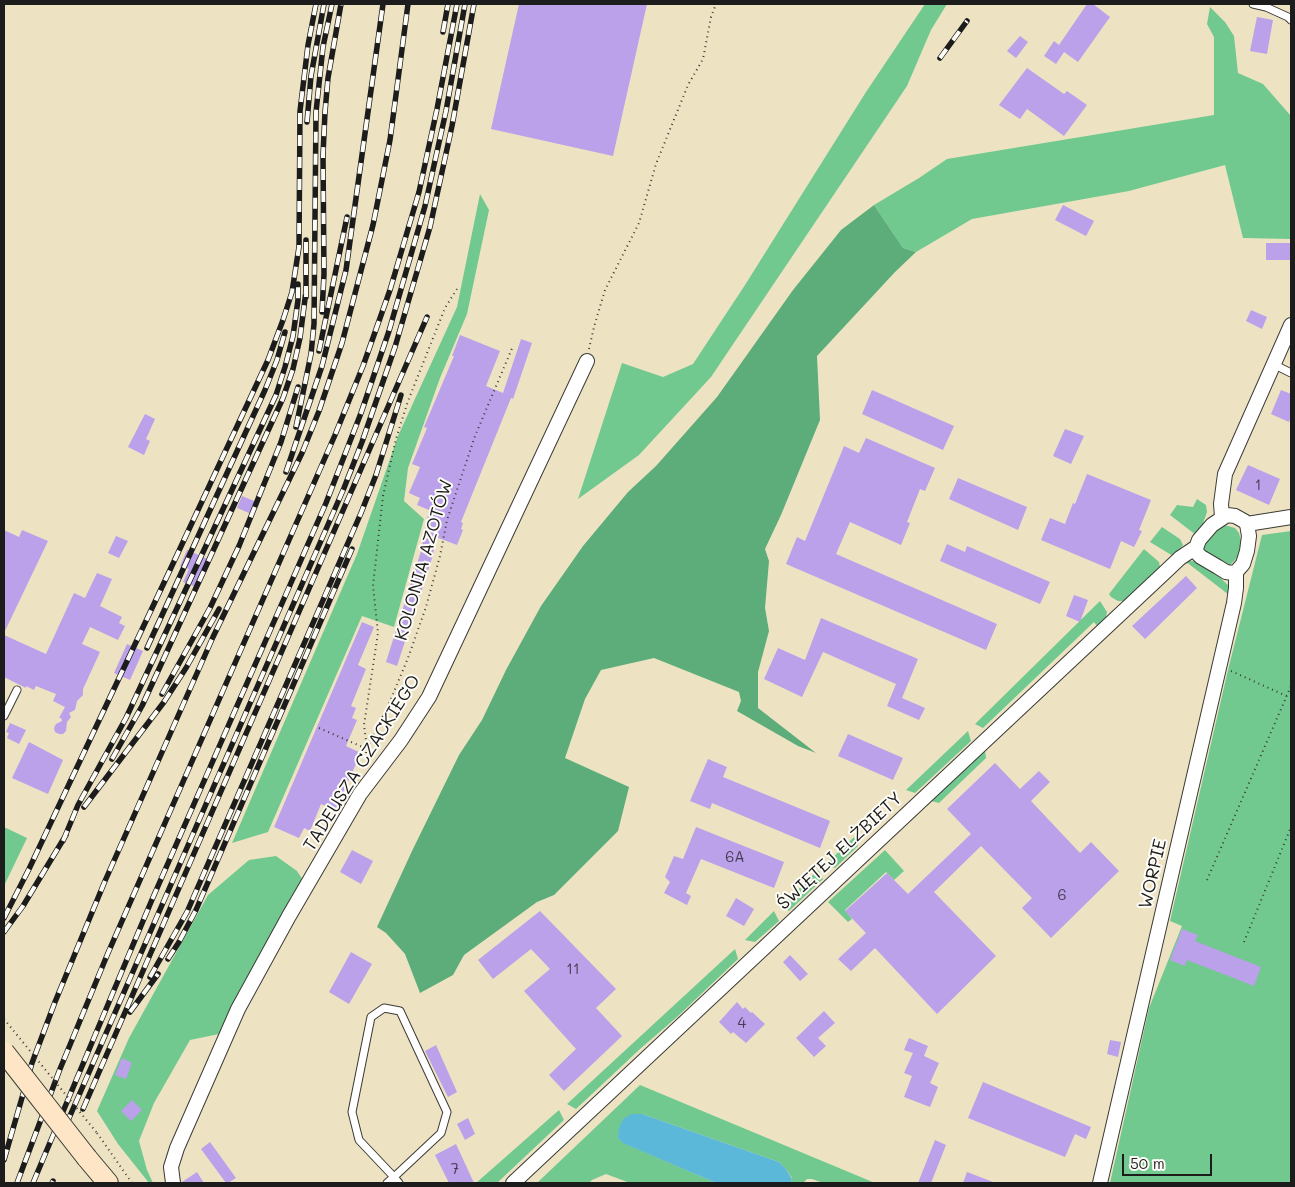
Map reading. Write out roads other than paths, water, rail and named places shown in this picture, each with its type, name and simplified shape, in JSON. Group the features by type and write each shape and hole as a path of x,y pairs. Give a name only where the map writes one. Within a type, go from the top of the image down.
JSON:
{"street":[{"path":"1222,517 1220,504 1225,474 1291,326"},
{"name":"TADEUSZA CZACKIEGO","path":"173,1183 171,1167 177,1148 238,1009 348,814 429,697 587,361"},
{"path":"1247,524 1249,536 1247,551 1243,564 1236,572 1226,572 1197,554 1195,548 1199,540 1212,525 1227,515 1235,516 1247,524 1291,518"},
{"name":"ŚWIĘTEJ ELŻBIETY","path":"513,1183 1162,574 1195,548"},
{"name":"WORPIE","path":"1100,1183 1236,594 1236,572"},
{"path":"4,1052 108,1183"}],"lane":[{"path":"1253,4 1266,7 1291,20"},
{"path":"1273,364 1291,373"},
{"path":"4,716 17,690"},
{"path":"387,1183 394,1177 441,1134 447,1112 400,1011 384,1008 371,1017 352,1112 359,1140 394,1177 399,1183"}],"water":[{"path":"632,1114 642,1114 779,1162 792,1179 790,1183 716,1183 623,1143 618,1138 619,1128 623,1119"}],"railway":[{"path":"4,918 29,869 268,360 283,320 292,292 299,247 300,111 308,45 316,4"},
{"path":"307,122 311,76 324,4"},
{"path":"296,427 311,354 314,324 316,112 323,47 332,4"},
{"path":"322,312 325,112 328,78 341,4"},
{"path":"286,472 322,366 346,270 383,4"},
{"path":"4,1160 32,1063 105,881 213,637 302,453 319,411 342,343 373,225 390,140 408,4"},
{"path":"443,32 448,4"},
{"path":"17,1183 60,1069 108,953 335,435 363,366 390,290 419,192 457,4"},
{"path":"33,1183 151,902 326,503 361,413 389,331 425,206 446,111 465,4"},
{"path":"66,1125 344,488 362,442 395,347 430,227 452,126 474,4"},
{"path":"940,58 967,21"},
{"path":"319,351 347,217"},
{"path":"306,240 306,297"},
{"path":"63,841 78,805 126,718 276,395 293,336 298,300 298,284"},
{"path":"112,759 142,706 283,398 293,369 300,338 306,291"},
{"path":"83,1109 427,317"},
{"path":"147,648 265,390 277,360 285,332"},
{"path":"162,694 210,608 239,546 281,442 298,387"},
{"path":"150,977 187,912 361,513 376,475 401,395"},
{"path":"168,959 196,910 352,549"},
{"path":"84,807 164,702 186,668 219,609"},
{"path":"4,932 23,906 66,835"},
{"path":"130,1012 158,974"}]}
